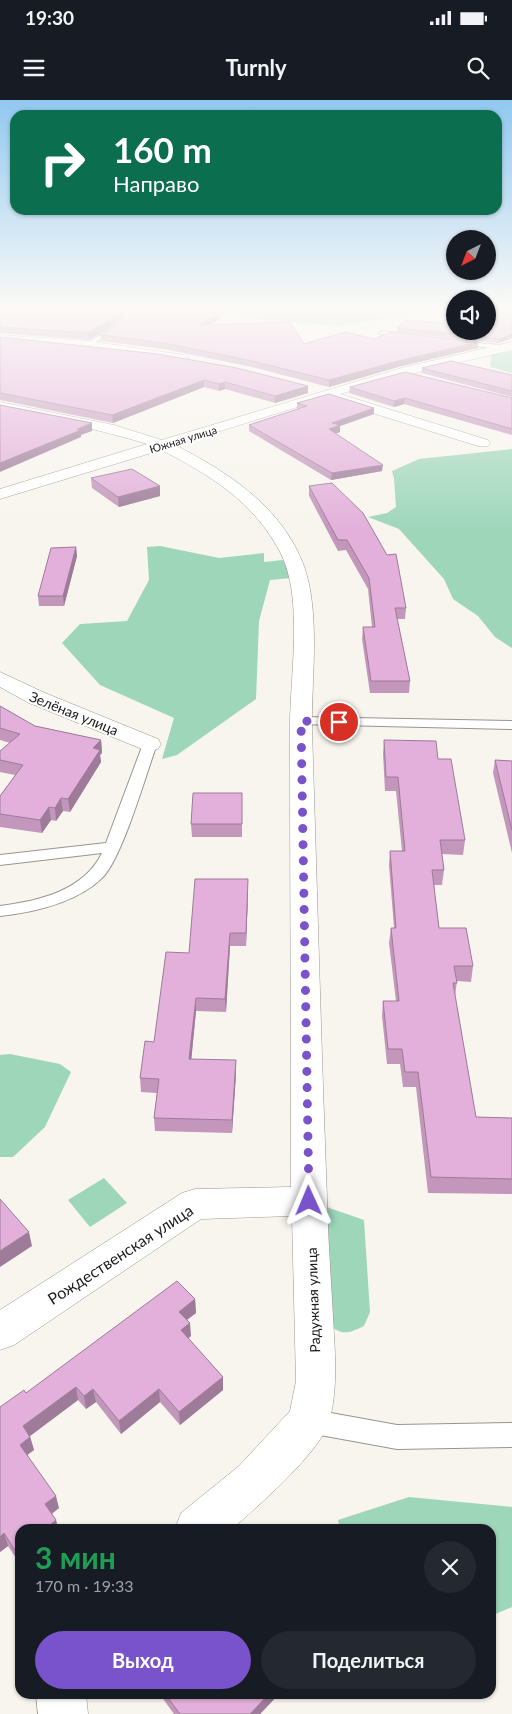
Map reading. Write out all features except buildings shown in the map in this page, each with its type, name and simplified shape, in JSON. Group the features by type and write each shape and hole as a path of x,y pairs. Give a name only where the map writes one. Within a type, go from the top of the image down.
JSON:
{"street":[{"name":"Южная улица","path":"0,494 366,382"},
{"path":"301,386 483,443"},
{"name":"Радужная улица","path":"0,406 63,417 114,429 163,445 206,467 237,488 270,522 290,553 303,596 301,721 309,1201 316,1380 309,1422"},
{"name":"Зелёная улица","path":"0,678 37,698 150,744"},
{"name":"Рождественская улица","path":"0,1332 195,1204 309,1201"},
{"path":"203,1524 254,1481 309,1422"},
{"path":"62,1699 63,1714"}],"lane":[{"path":"301,721 512,725"},
{"path":"0,911 20,909 71,892 98,873 112,847 150,744"},
{"path":"0,860 112,847"},
{"path":"309,1422 397,1438 512,1435"}],"green space":[{"path":"512,449 512,648 495,637 478,616 453,599 444,579 399,529 368,517 387,513 396,507 392,471 419,459"},
{"path":"160,546 219,558 264,553 264,562 283,560 291,578 270,580 259,621 256,699 177,755 162,759 174,718 100,685 62,643 80,624 127,621 149,580 147,547"},
{"path":"10,1054 60,1064 71,1072 45,1127 13,1157 0,1157 0,1055"},
{"path":"104,1178 127,1203 90,1227 68,1200"},
{"path":"318,1204 364,1220 370,1312 364,1326 352,1331 340,1331 325,1322"},
{"path":"409,1497 512,1507 512,1607 496,1614 496,1524 339,1524 338,1520"}],"route":[{"path":"309,1201 301,721 339,722"}]}
